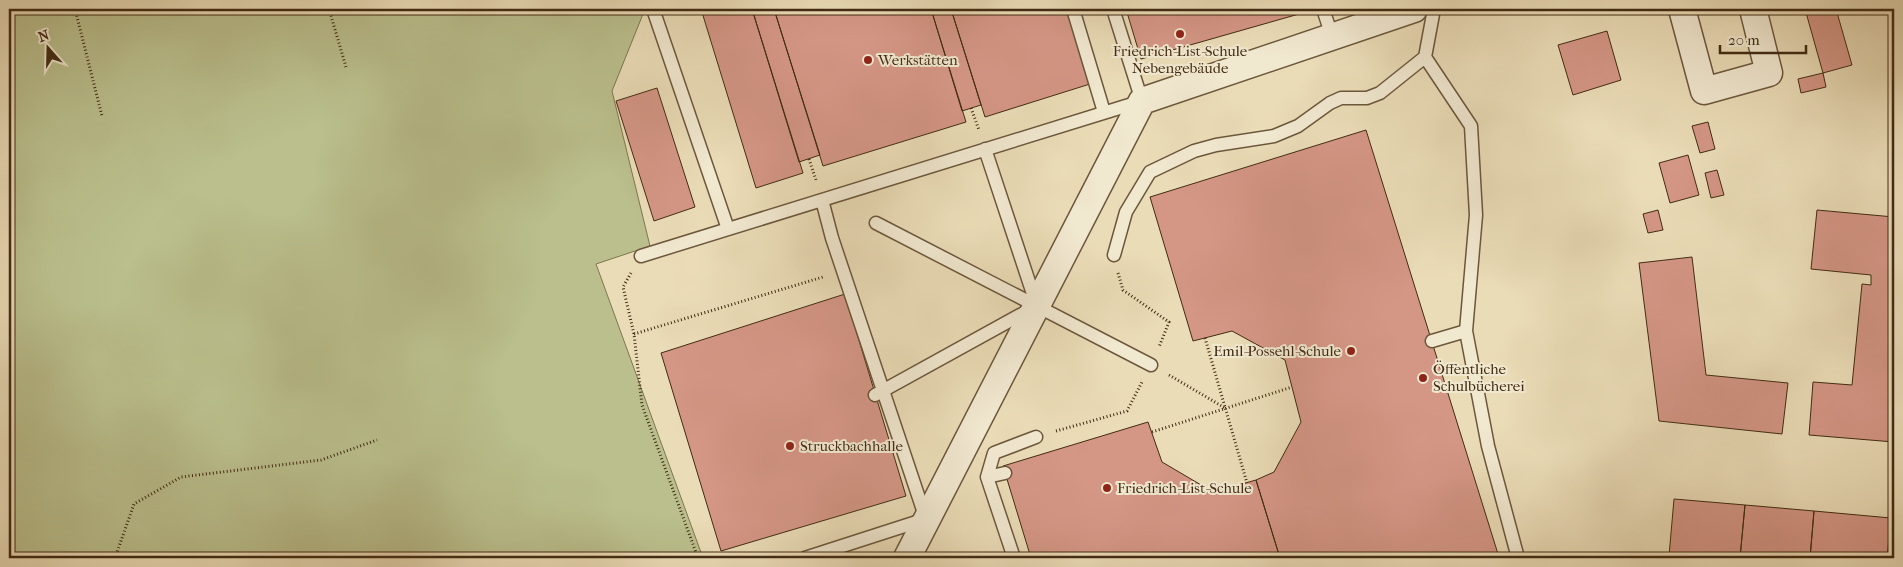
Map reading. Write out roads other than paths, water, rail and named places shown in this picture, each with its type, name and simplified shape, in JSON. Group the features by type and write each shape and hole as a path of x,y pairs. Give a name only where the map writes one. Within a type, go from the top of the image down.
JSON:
{"street":[{"path":"907,558 1142,101 1414,9"},
{"path":"1682,9 1704,91 1769,73 1753,9"}],"lane":[{"path":"653,9 728,230"},
{"path":"1073,9 1104,112"},
{"path":"641,256 1142,101 1113,9"},
{"path":"1323,9 1332,36"},
{"path":"1114,255 1126,212 1150,172 1194,151 1216,145 1274,136 1298,126 1330,103 1341,98 1367,98 1380,93 1425,57 1434,9"},
{"path":"1425,57 1471,126 1476,214 1466,331 1488,446 1518,558"},
{"path":"986,149 1037,305"},
{"path":"805,558 926,519 879,393 822,200"},
{"path":"876,223 1151,365"},
{"path":"879,393 1037,305"},
{"path":"1432,341 1466,331"},
{"path":"1014,558 987,477 994,453 1036,437"},
{"path":"987,477 1005,472"}],"place":[{"name":"Friedrich-List-Schule Nebengebäude","path":"1180,34"},
{"name":"Werkstätten","path":"868,60"},
{"name":"Emil-Possehl-Schule","path":"1351,351"},
{"name":"Öffentliche Schulbücherei","path":"1423,378"},
{"name":"Struckbachhalle","path":"790,446"},
{"name":"Friedrich-List-Schule","path":"1107,488"}]}
